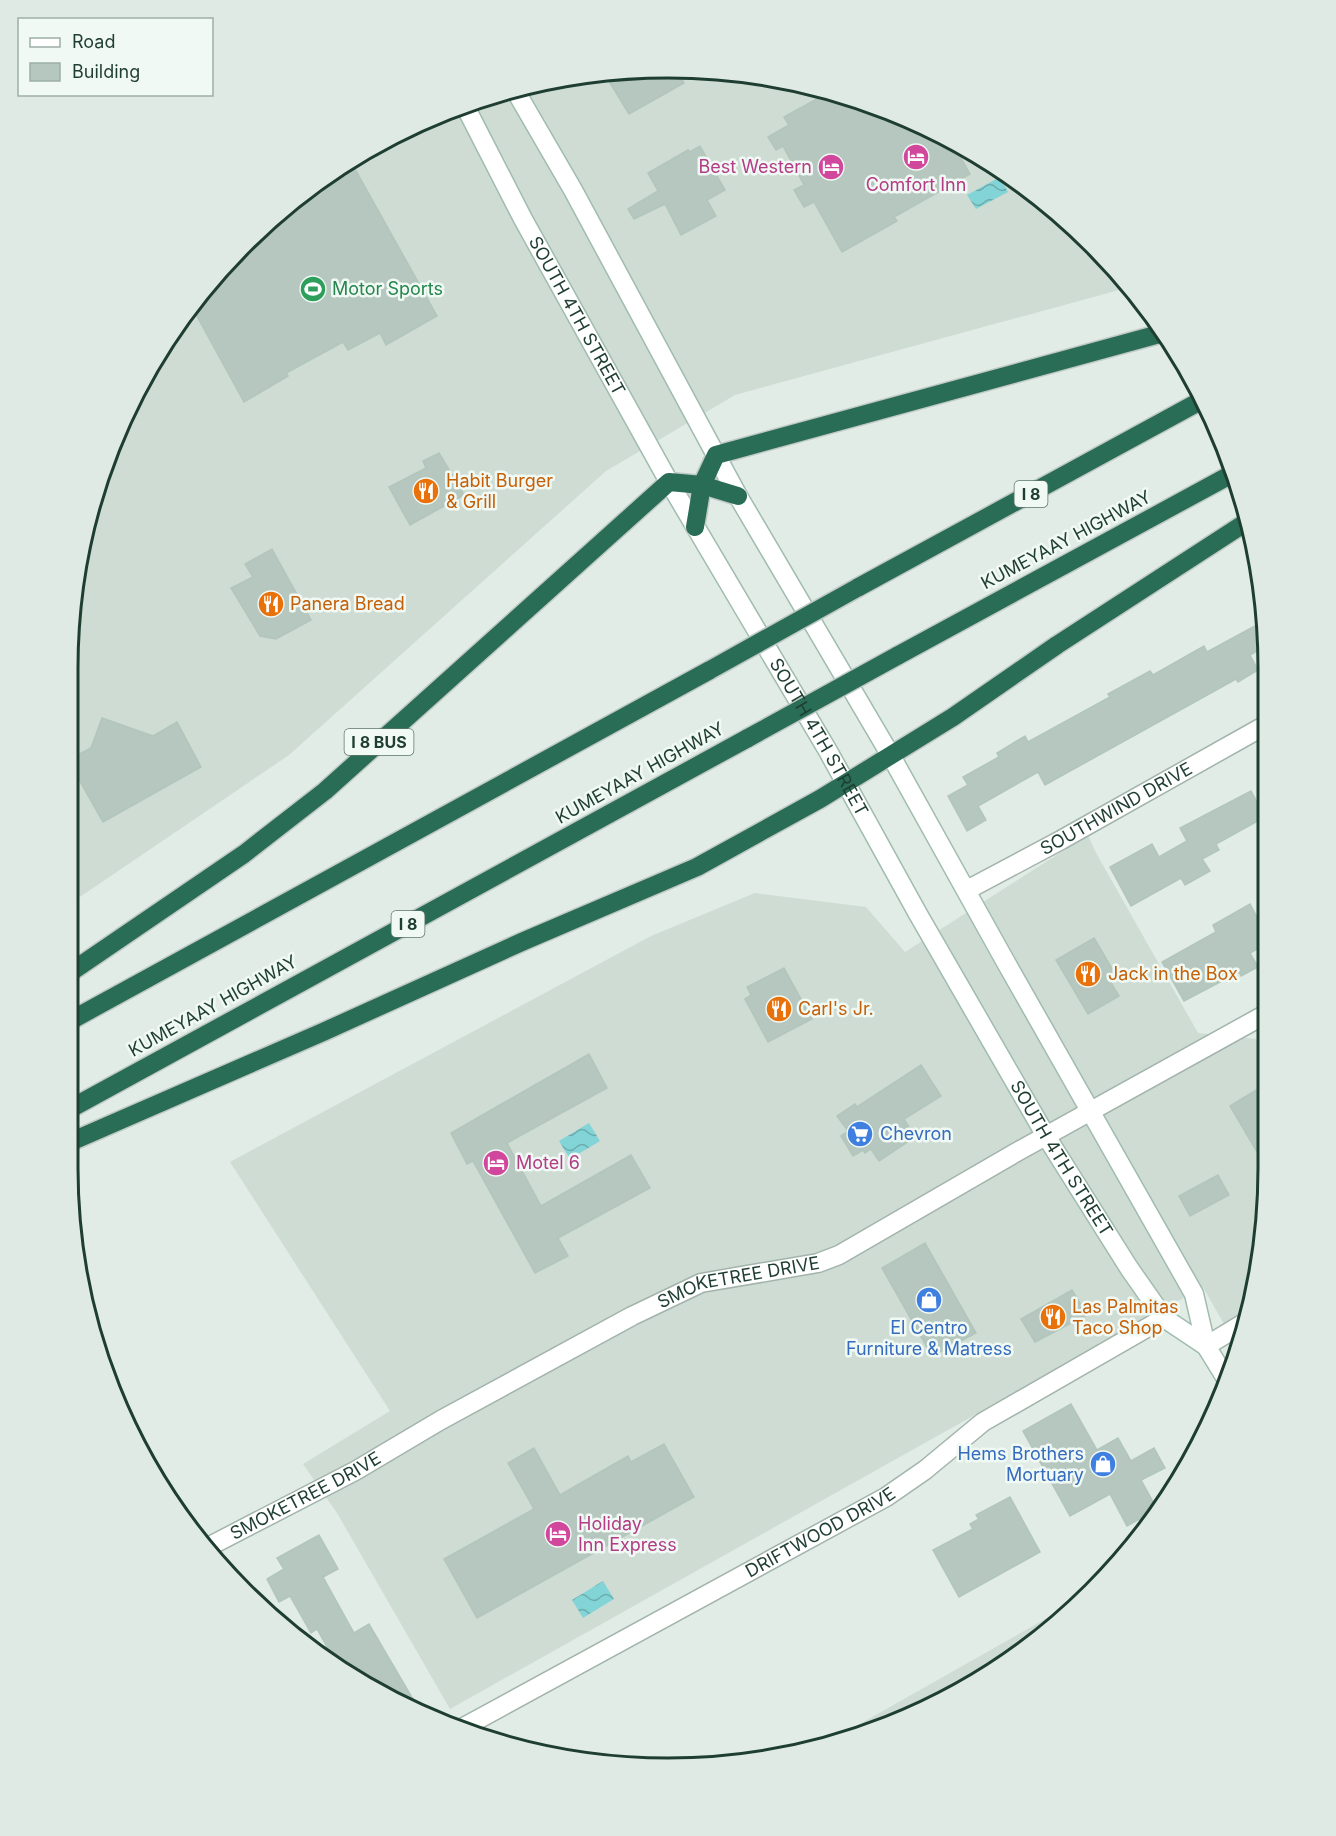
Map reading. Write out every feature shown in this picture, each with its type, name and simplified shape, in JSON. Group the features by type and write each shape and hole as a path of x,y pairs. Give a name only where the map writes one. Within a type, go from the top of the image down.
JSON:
{"highway":[{"path":"695,527 702,485 716,455 1155,335"},
{"name":"I 8","path":"78,1017 1195,404"},
{"name":"KUMEYAAY HIGHWAY","path":"78,1105 1227,477"},
{"path":"669,482 702,485 738,495"},
{"name":"I 8 BUS","path":"78,967 244,854 324,790 669,482"},
{"path":"78,1139 697,867 846,784 891,756 1241,526"}],"main road":[{"name":"SOUTH 4TH STREET","path":"519,97 573,190 738,495 891,756 1194,1294 1206,1346 1222,1372"},
{"name":"SOUTH 4TH STREET","path":"468,113 523,219 669,482 846,784 1046,1136 1129,1268 1164,1318 1206,1346"},
{"name":"SOUTHWIND DRIVE","path":"967,890 1258,729"},
{"name":"SMOKETREE DRIVE","path":"214,1544 355,1471 441,1420 645,1310 701,1284 818,1263 839,1255 1090,1111 1258,1018"},
{"name":"DRIFTWOOD DRIVE","path":"470,1724 886,1497 925,1470 983,1422 1164,1318"},
{"path":"1206,1346 1236,1328"}],"shaded area":[{"path":"668,78 707,79 783,89 858,109 929,139 963,157 996,177 1057,224 1120,290 735,395 606,471 289,755 78,898 79,629 89,553 109,478 123,442 157,373 177,340 224,279 279,224 340,177 373,157 442,123 478,109 553,89 629,79"},
{"path":"1088,835 1198,1033 1258,1039 1257,1207 1247,1283 1233,1339 1203,1287 450,1709 337,1513 303,1464 390,1411 230,1162 651,936 755,893 866,907 905,952"},
{"path":"1055,1613 996,1659 963,1679 894,1713 851,1729"}],"water":[{"path":"998,178 1008,192 976,209 967,195"},
{"path":"589,1123 600,1141 570,1159 559,1141"},
{"path":"603,1581 614,1599 583,1618 572,1600"}],"building":[{"path":"668,78 681,78 684,83 629,114 610,83 629,79"},
{"path":"819,98 858,109 894,123 959,155 970,174 894,217 897,221 842,252 814,202 804,207 794,190 804,185 783,146 776,150 768,137 789,125 784,117"},
{"path":"700,146 725,190 707,200 716,216 681,235 665,204 634,219 628,209 658,191 648,173 688,150 690,152"},
{"name":"Motor Sports","path":"355,168 437,316 386,345 380,333 348,350 343,342 286,373 288,376 244,402 196,314 224,279 279,224"},
{"name":"Habit Burger & Grill","path":"439,453 464,495 410,525 389,487 426,468 423,461"},
{"name":"Panera Bread","path":"272,549 311,620 276,639 260,636 231,588 253,577 245,564"},
{"path":"1257,625 1258,651 1250,655 1258,670 1238,682 1236,679 1045,785 1038,772 978,806 986,820 967,831 948,796 968,785 963,777 999,757 997,753 1025,736 1028,742 1110,697 1108,694 1150,671 1153,675 1204,646 1207,652"},
{"path":"102,718 153,736 177,722 201,767 103,822 78,778 78,755 91,748"},
{"path":"1251,791 1258,804 1258,821 1216,844 1219,850 1202,859 1210,871 1185,885 1181,878 1131,906 1110,867 1152,844 1159,857 1187,841 1180,828"},
{"path":"1250,904 1258,919 1258,948 1250,953 1258,967 1241,976 1239,972 1184,1001 1162,962 1216,932 1213,925"},
{"name":"Jack in the Box","path":"1094,938 1114,972 1107,976 1119,996 1088,1014 1056,960"},
{"name":"Carl's Jr.","path":"784,968 812,1019 768,1042 745,999 751,995 747,987"},
{"name":"Motel 6","path":"589,1054 607,1088 507,1143 541,1206 631,1155 650,1188 558,1238 568,1256 535,1273 473,1161 467,1164 451,1133"},
{"name":"Chevron","path":"921,1065 941,1096 904,1119 915,1137 879,1161 871,1149 865,1153 863,1150 853,1156 841,1136 848,1131 837,1116 855,1104 857,1107"},
{"path":"1258,1089 1258,1154 1230,1106"},
{"path":"1218,1175 1229,1195 1190,1216 1179,1196"},
{"name":"El Centro Furniture & Matress","path":"925,1243 976,1333 932,1356 882,1268"},
{"name":"Las Palmitas Taco Shop","path":"1072,1290 1087,1315 1035,1342 1021,1319"},
{"name":"Hems Brothers Mortuary","path":"1071,1404 1097,1450 1118,1438 1131,1461 1154,1448 1165,1468 1141,1480 1154,1503 1144,1516 1127,1526 1110,1494 1070,1516 1023,1431"},
{"name":"Holiday Inn Express","path":"664,1444 694,1497 477,1618 444,1559 534,1509 508,1463 534,1448 560,1495 628,1456 631,1462"},
{"path":"1010,1497 1040,1552 959,1597 933,1550 973,1529 970,1524 979,1519 976,1515"},
{"path":"319,1535 338,1569 323,1577 354,1633 369,1624 413,1700 373,1679 329,1651 317,1629 311,1633 290,1596 279,1602 267,1579 284,1569 277,1558"}],"place":[{"name":"Comfort Inn","path":"916,157"},
{"name":"Best Western","path":"831,167"},
{"name":"Motor Sports","path":"313,289"},
{"name":"Habit Burger & Grill","path":"426,491"},
{"name":"Panera Bread","path":"271,604"},
{"name":"Jack in the Box","path":"1088,974"},
{"name":"Carl's Jr.","path":"779,1009"},
{"name":"Chevron","path":"860,1134"},
{"name":"Motel 6","path":"496,1163"},
{"name":"El Centro Furniture & Matress","path":"929,1300"},
{"name":"Las Palmitas Taco Shop","path":"1053,1317"},
{"name":"Hems Brothers Mortuary","path":"1103,1464"},
{"name":"Holiday Inn Express","path":"558,1534"}]}
